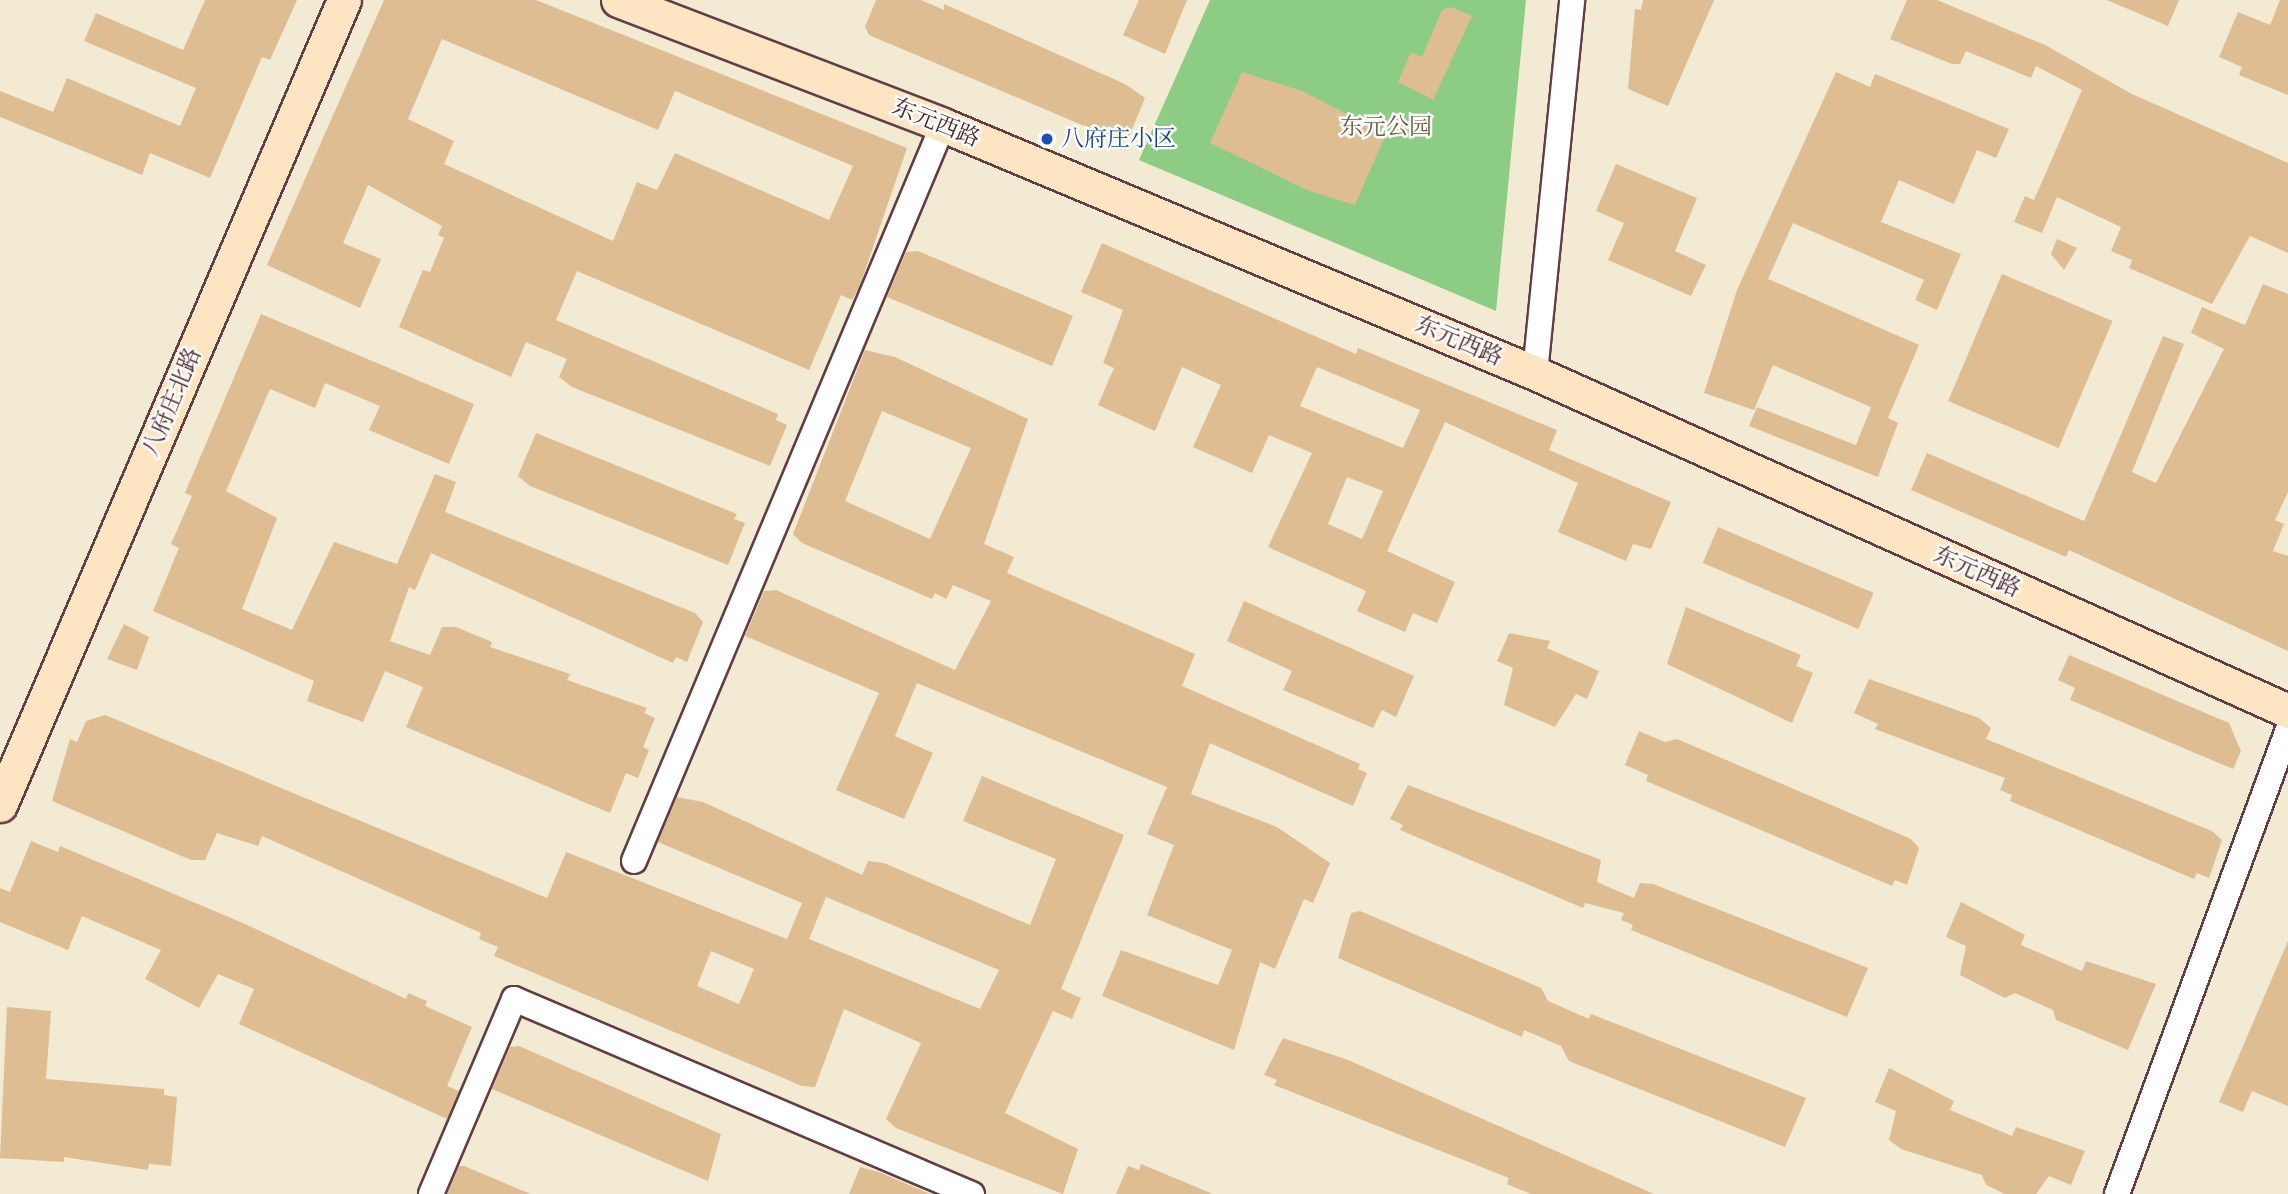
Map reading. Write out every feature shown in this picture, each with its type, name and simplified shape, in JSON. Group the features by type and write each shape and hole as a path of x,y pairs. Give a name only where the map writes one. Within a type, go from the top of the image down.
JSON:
{"street":[{"name":"八府庄北路","path":"0,805 344,0"},
{"name":"东元西路","path":"618,0 943,125 1535,373 2288,712"},
{"path":"1535,373 1572,0"},
{"path":"634,861 943,125"},
{"path":"2118,1194 2288,728"},
{"path":"431,1194 514,999 972,1194"}],"green space":[{"name":"东元公园","path":"1210,0 1526,0 1496,311 1139,160"}],"building":[{"path":"205,0 297,0 270,60 262,57 210,178 150,153 142,175 0,117 0,91 53,112 67,78 180,126 196,88 84,41 96,13 183,50"},
{"path":"384,0 536,0 907,148 860,285 852,300 841,295 809,370 577,271 556,320 778,414 776,420 787,425 770,466 572,387 559,377 567,359 526,342 511,377 399,327 423,270 430,272 444,238 438,235 442,226 368,185 343,243 381,259 360,308 267,265","holes":["442,39 658,130 675,91 853,166 829,220 675,153 657,190 637,182 613,241 444,164 454,141 408,119"]},
{"path":"876,0 921,0 944,10 944,4 1125,84 1145,98 1128,139 1110,131 1108,136 869,35 865,27"},
{"path":"1139,0 1187,0 1165,54 1123,35"},
{"path":"1643,0 1714,0 1668,106 1628,89 1635,9 1641,10"},
{"path":"1907,0 1937,0 2045,45 2132,94 2288,163 2288,253 2250,236 2212,304 2129,268 2132,260 2111,251 2121,227 2057,197 2042,233 2014,222 2025,196 2034,200 2082,90 2036,66 2031,78 1966,51 1960,64 1952,64 1890,39"},
{"path":"2107,0 2179,0 2168,26"},
{"path":"2280,0 2288,0 2288,95 2239,75 2242,67 2219,57 2238,12 2270,25"},
{"path":"1451,7 1472,16 1433,100 1398,82 1411,52 1422,57 1442,10"},
{"path":"1242,72 1302,91 1386,134 1355,205 1309,191 1210,143"},
{"path":"1836,72 1870,87 1875,74 2009,129 1996,158 1977,150 1954,204 1899,180 1881,222 1961,254 1937,310 1915,300 1924,280 1793,223 1768,279 1919,345 1888,418 1898,423 1878,477 1749,426 1757,407 1856,445 1871,407 1773,365 1754,410 1704,393 1737,290"},
{"path":"1616,164 1697,198 1675,251 1706,265 1691,296 1608,260 1624,223 1596,211"},
{"path":"2057,239 2077,248 2064,270 2051,254"},
{"path":"1102,243 1356,354 1358,348 1557,430 1549,450 1671,502 1651,549 1633,544 1626,561 1558,532 1578,483 1445,422 1387,551 1455,582 1437,623 1413,613 1405,632 1357,611 1366,591 1268,547 1312,453 1269,435 1252,473 1193,447 1221,385 1182,367 1155,431 1098,405 1114,368 1103,363 1123,310 1081,292","holes":["1317,367 1420,410 1403,448 1300,406","1347,477 1383,491 1362,539 1328,524"]},
{"path":"918,251 1073,316 1052,366 887,297 906,252"},
{"path":"2002,274 2112,321 2059,448 1948,401"},
{"path":"2263,284 2288,294 2288,492 2275,520 2284,524 2273,551 2288,556 2288,651 2069,550 2066,557 1911,490 1927,453 2084,521 2163,336 2184,344 2132,472 2156,483 2224,349 2191,333 2202,307 2245,325"},
{"path":"261,314 474,404 449,464 369,430 380,406 325,383 315,408 270,389 226,491 277,518 242,609 292,630 334,542 397,564 435,474 456,482 445,512 695,613 703,622 687,662 676,657 673,663 431,553 415,590 409,587 390,641 430,655 442,627 456,627 492,642 490,647 570,674 567,680 647,708 644,713 655,718 643,747 649,750 638,778 626,773 610,813 406,727 423,687 385,671 363,722 307,701 314,681 153,611 179,548 171,544 192,496 185,493"},
{"path":"865,350 895,357 1028,419 984,544 1014,557 1007,573 1195,654 1182,686 1360,764 1358,769 1367,773 1353,806 1210,743 1191,794 1277,827 1330,863 1313,903 1304,899 1275,969 1260,962 1234,1050 1102,996 1121,950 1218,985 1232,950 1147,915 1174,845 1147,834 1167,787 917,683 895,736 933,753 904,819 836,790 879,693 745,636 764,591 776,590 955,670 991,601 953,585 946,599 935,593 932,599 802,543 793,534","holes":["882,411 971,448 930,539 845,501"]},
{"path":"536,433 737,514 734,519 745,523 728,565 530,486 518,476"},
{"path":"1718,527 1874,593 1858,629 1703,563"},
{"path":"1244,601 1414,676 1396,717 1382,710 1373,728 1283,690 1292,671 1227,641"},
{"path":"1686,607 1801,655 1796,666 1813,673 1792,723 1667,664"},
{"path":"124,624 149,637 137,670 107,659"},
{"path":"1509,633 1550,641 1547,648 1599,671 1587,699 1576,694 1555,727 1504,705 1513,668 1497,661"},
{"path":"2069,655 2229,723 2241,751 2233,769 2070,700 2075,688 2058,680"},
{"path":"1869,679 1979,718 1991,728 1986,739 2212,831 2222,840 2209,878 2197,873 2194,879 2010,801 2012,795 2000,790 2005,778 1875,729 1878,724 1854,713"},
{"path":"105,715 547,898 566,852 787,939 802,903 658,842 677,797 703,802 862,875 868,861 884,863 1030,925 1056,859 963,821 982,776 1124,835 1061,989 1081,998 1072,1019 1053,1011 1005,1113 1078,1149 1063,1194 896,1128 886,1119 921,1043 844,1009 815,1087 802,1086 494,956 498,947 479,939 481,933 262,836 258,846 217,833 205,860 191,860 52,801 70,739 77,742 86,721","holes":["826,897 999,970 980,1009 809,939","711,951 754,969 739,1004 697,986"]},
{"path":"1639,731 1665,742 1677,739 1911,839 1919,848 1907,885 1895,880 1892,886 1646,781 1648,775 1625,765"},
{"path":"1408,785 1601,860 1597,882 1634,898 1640,883 1653,884 1868,968 1847,1017 1631,930 1633,925 1621,920 1624,913 1585,903 1583,908 1400,830 1403,825 1390,819"},
{"path":"31,841 58,852 60,846 243,923 406,999 408,993 427,1001 425,1006 472,1027 447,1086 459,1091 447,1119 239,1024 254,989 218,974 199,1008 145,979 161,950 82,916 68,950 0,922 0,888 10,892"},
{"path":"1961,902 2025,935 2021,945 2082,971 2086,961 2156,984 2128,1050 2056,1020 2053,1010 2015,993 2005,998 1960,975 1966,946 1946,937"},
{"path":"1360,911 1541,988 1548,1001 1589,1019 1591,1014 1806,1098 1785,1147 1569,1061 1561,1046 1524,1030 1522,1037 1338,958 1351,913"},
{"path":"2288,941 2288,1106 2252,1091 2243,1112 2219,1102"},
{"path":"7,1007 51,1011 46,1079 164,1089 164,1095 177,1097 171,1166 149,1164 148,1170 64,1157 64,1162 0,1158"},
{"path":"1283,1038 1348,1060 1654,1194 1531,1194 1507,1184 1509,1178 1274,1085 1277,1080 1264,1075"},
{"path":"519,1046 721,1134 708,1181 492,1089 510,1047"},
{"path":"1889,1068 1954,1101 1950,1110 2012,1136 2016,1127 2085,1151 2071,1185 2049,1176 2036,1194 2005,1194 1986,1185 1982,1175 1901,1149 1889,1140 1896,1111 1875,1102"},
{"path":"1141,1164 1213,1194 1116,1194 1128,1166 1139,1170"},
{"path":"459,1166 464,1166 531,1194 447,1194"},
{"path":"860,1167 879,1172 930,1194 849,1194"}],"place":[{"name":"八府庄小区","path":"1047,139"}]}
